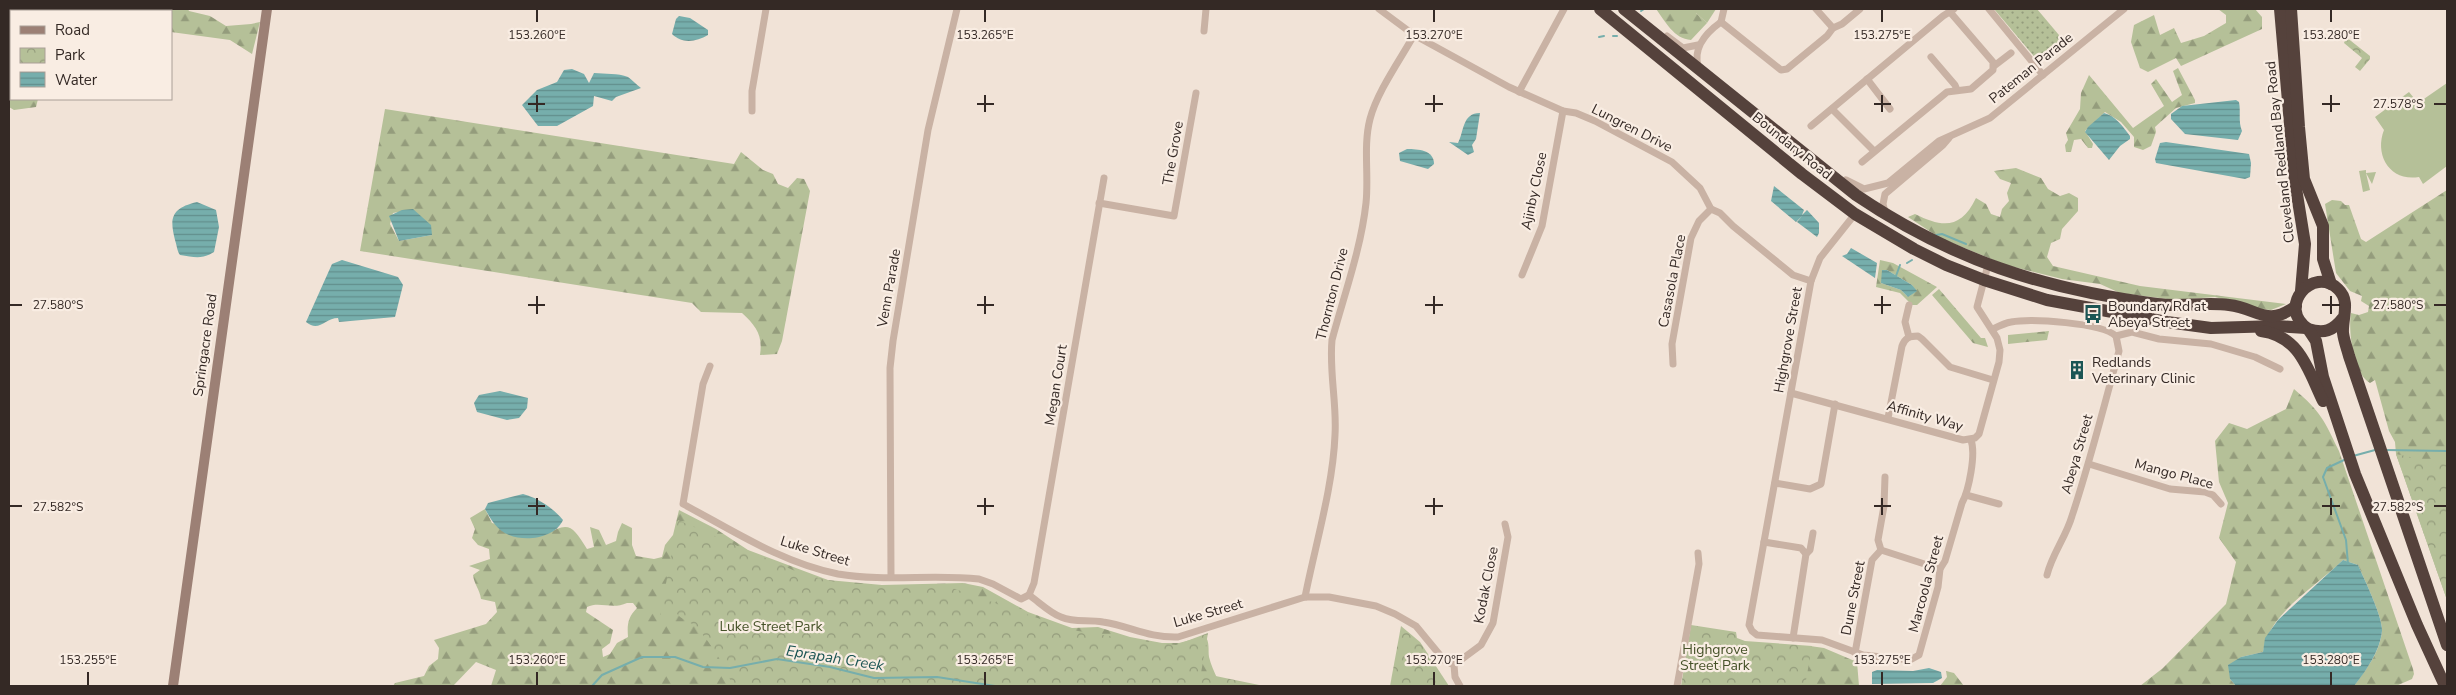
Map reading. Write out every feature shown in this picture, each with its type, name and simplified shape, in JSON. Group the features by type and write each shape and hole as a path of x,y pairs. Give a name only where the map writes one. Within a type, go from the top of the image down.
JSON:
{"highway":[{"name":"Boundary Road","path":"1600,9 1802,174 1855,214 1914,249 1984,280 2024,294 2067,304 2203,327 2241,328 2277,326 2307,328"},
{"name":"Boundary Road","path":"1624,9 1813,162 1885,215 1927,239 1988,265 2067,288 2158,304 2230,305 2259,316 2274,317 2284,314 2296,306"},
{"name":"Cleveland Redland Bay Road","path":"2280,9 2295,182 2305,244 2301,291 2296,306"},
{"name":"Cleveland Redland Bay Road","path":"2291,9 2298,127 2304,179 2323,226 2323,259 2331,284 2338,289 2344,298 2346,306 2343,318 2343,335 2354,373 2447,645"},
{"path":"2301,291 2309,285 2320,282 2331,284"},
{"path":"2296,306 2297,316 2316,341 2324,393"},
{"path":"2307,328 2327,332 2336,327 2343,318"},
{"path":"2241,328 2268,332 2291,343 2307,364 2324,393 2417,625 2445,686"}],"street":[{"name":"Springacre Road","path":"173,686 267,9"},
{"path":"752,111 752,91 766,9"},
{"name":"Venn Parade","path":"891,577 890,368 893,341 928,130 957,9"},
{"path":"1204,31 1206,9"},
{"name":"Lungren Drive","path":"1380,9 1414,35 1519,92 1563,111 1576,113 1595,121 1672,162 1700,188 1711,209 1720,213 1793,275 1811,280"},
{"path":"1519,92 1564,9"},
{"path":"1631,9 1683,48 1698,45"},
{"path":"1699,69 1696,57 1698,45 1713,28 1722,22 1724,9"},
{"path":"1816,9 1832,28"},
{"path":"1722,22 1781,70 1793,64 1827,36 1832,28 1842,24 1860,9"},
{"path":"1989,9 2043,75"},
{"name":"Pateman Parade","path":"1813,162 1828,168 1858,188 1870,189 1888,183 1939,141 1990,118 2124,9"},
{"path":"1810,126 1942,16 1952,10 1994,66"},
{"name":"Thornton Drive","path":"1305,597 1333,464 1336,412 1330,358 1332,340 1366,204 1368,177 1367,135 1370,118 1414,35"},
{"path":"1862,162 1947,92 1971,89 1994,66 2011,53"},
{"path":"1931,57 1955,85 1957,90"},
{"path":"1867,79 1890,108"},
{"name":"The Grove","path":"1098,203 1174,216 1196,93"},
{"path":"1832,108 1874,152"},
{"name":"Ajinby Close","path":"1522,275 1545,213 1563,111"},
{"name":"Pateman Parade","path":"1885,215 1883,204 1885,194 1943,145 1949,137"},
{"name":"Megan Court","path":"1029,595 1034,583 1050,497 1098,203 1104,178"},
{"name":"Casasola Place","path":"1673,364 1672,344 1691,238 1699,220 1711,209"},
{"name":"Highgrove Street","path":"1752,631 1750,625 1811,280 1820,258 1855,214"},
{"path":"1984,280 1988,265"},
{"name":"Affinity Way","path":"1791,393 1888,418 1962,440 1971,440 1978,434 2000,350 1993,329 1979,313 1977,307 1984,280"},
{"path":"1909,305 1905,322 1909,337"},
{"path":"1993,329 2011,322 2036,320 2104,329 2116,336 2132,332 2170,341 2211,344 2255,357 2280,369"},
{"path":"1888,418 1902,346 1909,337 1918,336 1950,367 1993,380"},
{"name":"Abeya Street","path":"2046,575 2051,559 2072,518 2089,464 2118,351 2116,336"},
{"name":"Luke Street","path":"710,366 703,384 683,504 786,558 838,574 979,579 993,584 1021,599 1029,595 1059,617 1072,621 1114,624 1131,631 1163,637 1178,637 1305,597 1353,600 1395,614 1416,626 1444,660 1454,665"},
{"path":"1775,483 1810,489 1821,484 1835,404"},
{"name":"Marcoola Street","path":"1752,631 1757,635 1822,640 1855,653 1910,660 1919,656 1940,569 1945,561 1966,495 1974,454 1971,440"},
{"name":"Mango Place","path":"2089,464 2170,488 2205,492 2213,495 2221,504"},
{"path":"1885,478 1884,506 1878,540 1881,550 1940,569"},
{"path":"1966,495 2000,504"},
{"name":"Kodak Close","path":"1454,665 1481,645 1493,623 1508,537 1506,524"},
{"path":"1793,638 1806,554 1810,550 1813,532"},
{"path":"1764,542 1801,548 1806,554"},
{"name":"Dune Street","path":"1855,653 1872,560 1881,550"},
{"path":"1677,686 1699,564 1698,552"},
{"path":"1454,665 1455,678 1460,686"}],"green space":[{"path":"9,9 188,9 189,11 210,16 226,26 260,22 252,54 230,40 172,32 172,10 10,10 10,100 38,100 36,107 14,110 9,107"},
{"path":"1656,9 1696,9 1696,13 1707,23 1691,40 1685,39 1670,29"},
{"path":"1696,9 1716,9 1707,23 1696,13"},
{"path":"1994,9 2037,9 2064,41 2038,61"},
{"path":"2218,9 2255,9 2262,17 2262,29 2181,66 2176,58 2148,72 2140,68 2131,42 2134,25 2154,15 2160,35 2174,28 2181,43 2204,36 2226,23 2226,15"},
{"path":"2346,37 2370,56 2370,59 2360,71 2355,67 2362,58 2344,43"},
{"path":"2178,68 2195,103 2176,108 2155,127 2156,132 2151,146 2143,150 2134,147 2134,137 2121,122 2105,112 2085,131 2093,144 2092,148 2088,148 2081,139 2074,140 2071,152 2066,152 2065,145 2068,140 2066,133 2080,109 2081,93 2089,75 2133,128 2164,106 2151,84 2156,79 2172,102 2182,95 2173,71"},
{"path":"2447,83 2447,166 2423,184 2419,177 2400,175 2387,165 2381,149 2381,139 2384,130 2375,117 2409,92 2418,103"},
{"path":"385,109 734,164 741,152 763,170 773,174 778,184 788,188 797,178 804,179 810,191 782,341 777,354 760,355 761,348 757,331 742,313 701,312 692,303 360,251","holes":["398,212 432,235 399,241 390,224 393,213"]},
{"path":"2016,168 2041,178 2048,189 2060,196 2069,193 2078,198 2078,211 2062,229 2060,239 2051,243 2047,257 2053,266 2140,286 2286,304 2271,310 2259,309 2215,297 2175,300 2120,293 2100,284 2062,279 2006,265 1940,238 1908,217 1915,214 1934,222 1950,223 1964,216 1976,198 1986,204 1991,214 2000,217 2002,209 2009,201 2007,193 2011,183 2000,179 1994,171"},
{"path":"2366,170 2370,190 2363,192 2359,171"},
{"path":"2376,172 2372,184 2366,173"},
{"path":"2447,190 2447,600 2396,454 2395,442 2389,431 2375,380 2370,383 2364,378 2356,361 2351,340 2351,313 2359,315 2368,312 2369,306 2361,301 2362,296 2350,291 2336,273 2325,204 2332,200 2341,201 2345,205 2349,205 2361,239 2366,242"},
{"path":"1880,260 1893,263 1937,287 1917,305 1912,305 1900,293 1876,287","holes":["1887,270 1912,285 1916,291 1908,297 1901,290 1881,283"]},
{"path":"1939,289 1981,338 1985,338 1988,347 1973,343 1932,295"},
{"path":"2049,331 2047,340 2008,344 2008,335"},
{"path":"2294,389 2321,417 2339,451 2413,669 2412,679 2396,686 2354,686 2368,667 2375,653 2381,639 2382,625 2358,565 2343,560 2284,612 2267,638 2263,652 2241,657 2230,679 2236,686 2140,686 2163,668 2226,604 2236,562 2219,538 2228,503 2219,482 2215,441 2229,423 2247,429 2286,409"},
{"path":"2396,454 2447,465 2447,600"},
{"path":"485,509 492,523 545,535 560,528 569,528 573,530 587,549 594,547 590,527 599,530 606,545 616,541 622,523 632,528 632,545 636,556 654,559 662,557 665,545 673,535 679,510 716,529 748,550 828,580 882,585 963,583 983,587 1028,612 1072,628 1098,627 1130,637 1162,643 1179,643 1205,636 1208,643 1209,657 1217,678 1249,686 491,686 496,670 476,662 453,686 393,686 395,683 424,676 429,666 438,659 439,648 434,640 486,624 497,612 495,602 481,599 473,575 480,570 469,566 490,559 489,549 478,545 472,538 475,529 470,518","holes":["633,603 637,608 629,621 628,637 617,643 610,654 603,657 602,649 610,643 613,630 586,612 587,607 592,605 616,606"]},
{"name":"Luke Street Park","path":"678,520 802,574 852,586 952,588 1072,630 1133,640 1176,645 1208,633 1201,673 1264,686 745,686 743,681 732,684 717,655 695,626 680,617 676,612 670,611 660,615"},
{"name":"Highgrove Street Park","path":"1691,625 1736,632 1737,638 1745,641 1812,646 1805,686 1681,686"},
{"path":"1401,626 1420,642 1449,686 1390,686"},
{"path":"1810,646 1824,648 1857,662 1859,686 1734,686"},
{"path":"1946,671 1954,673 1964,686 1940,686 1947,677"}],"water":[{"path":"679,16 690,18 708,30 708,35 689,41 676,37 672,34 676,19"},
{"path":"572,69 584,74 589,83 594,73 616,74 628,77 641,88 616,97 612,101 594,96 593,106 557,126 538,126 522,105 537,90 557,82 564,70"},
{"path":"2236,100 2239,102 2242,131 2238,140 2185,134 2171,119 2171,114 2182,106"},
{"path":"1480,113 1476,139 1472,145 1474,152 1468,155 1449,142 1458,143 1464,124 1470,116"},
{"path":"2104,113 2116,119 2130,136 2130,139 2120,146 2109,160 2085,132"},
{"path":"2166,142 2249,154 2251,163 2250,177 2245,179 2156,163 2155,159 2160,143"},
{"path":"1407,149 1425,151 1431,156 1434,164 1428,169 1400,161 1399,153"},
{"path":"1774,186 1804,210 1802,215 1807,210 1819,223 1817,237 1797,222 1802,216 1796,222 1771,201"},
{"path":"197,202 216,210 219,227 214,252 201,257 180,255 173,232 174,215 182,207"},
{"path":"413,209 431,225 432,235 399,241 389,216 402,210"},
{"path":"1851,248 1877,263 1875,278 1842,256 1847,254"},
{"path":"342,260 398,277 403,285 395,317 339,322 338,318 318,326 306,322 332,264"},
{"path":"1882,270 1887,270 1912,285 1917,291 1908,297 1901,290 1881,283"},
{"path":"500,391 528,398 527,408 519,418 507,420 477,412 474,403 479,395"},
{"path":"523,494 545,504 563,520 554,531 539,537 516,537 505,533 492,521 485,509 488,503"},
{"path":"2343,560 2358,565 2382,625 2381,638 2375,653 2368,667 2354,686 2236,686 2230,679 2228,665 2241,657 2263,652 2265,638 2278,620"},
{"path":"1929,668 1941,672 1942,678 1933,683 1872,684 1872,672 1877,670 1913,671"}],"waterway":[{"path":"1599,37 1604,36"},
{"path":"1936,235 1942,234 1966,244"},
{"path":"1907,263 1912,260"},
{"path":"1896,276 1900,265"},
{"name":"Eprapah Creek","path":"2353,456 2375,450"},
{"name":"Eprapah Creek","path":"2385,450 2447,451"},
{"name":"Eprapah Creek","path":"2344,460 2327,468 2323,477 2346,540 2348,564"},
{"name":"Eprapah Creek","path":"592,686 602,675 642,657 675,657 703,667 730,668 777,659 830,667 874,678 937,677 995,686"}],"place":[{"name":"Boundary Rd at Abeya Street","path":"2093,314"},
{"name":"Redlands Veterinary Clinic","path":"2077,370"}]}
